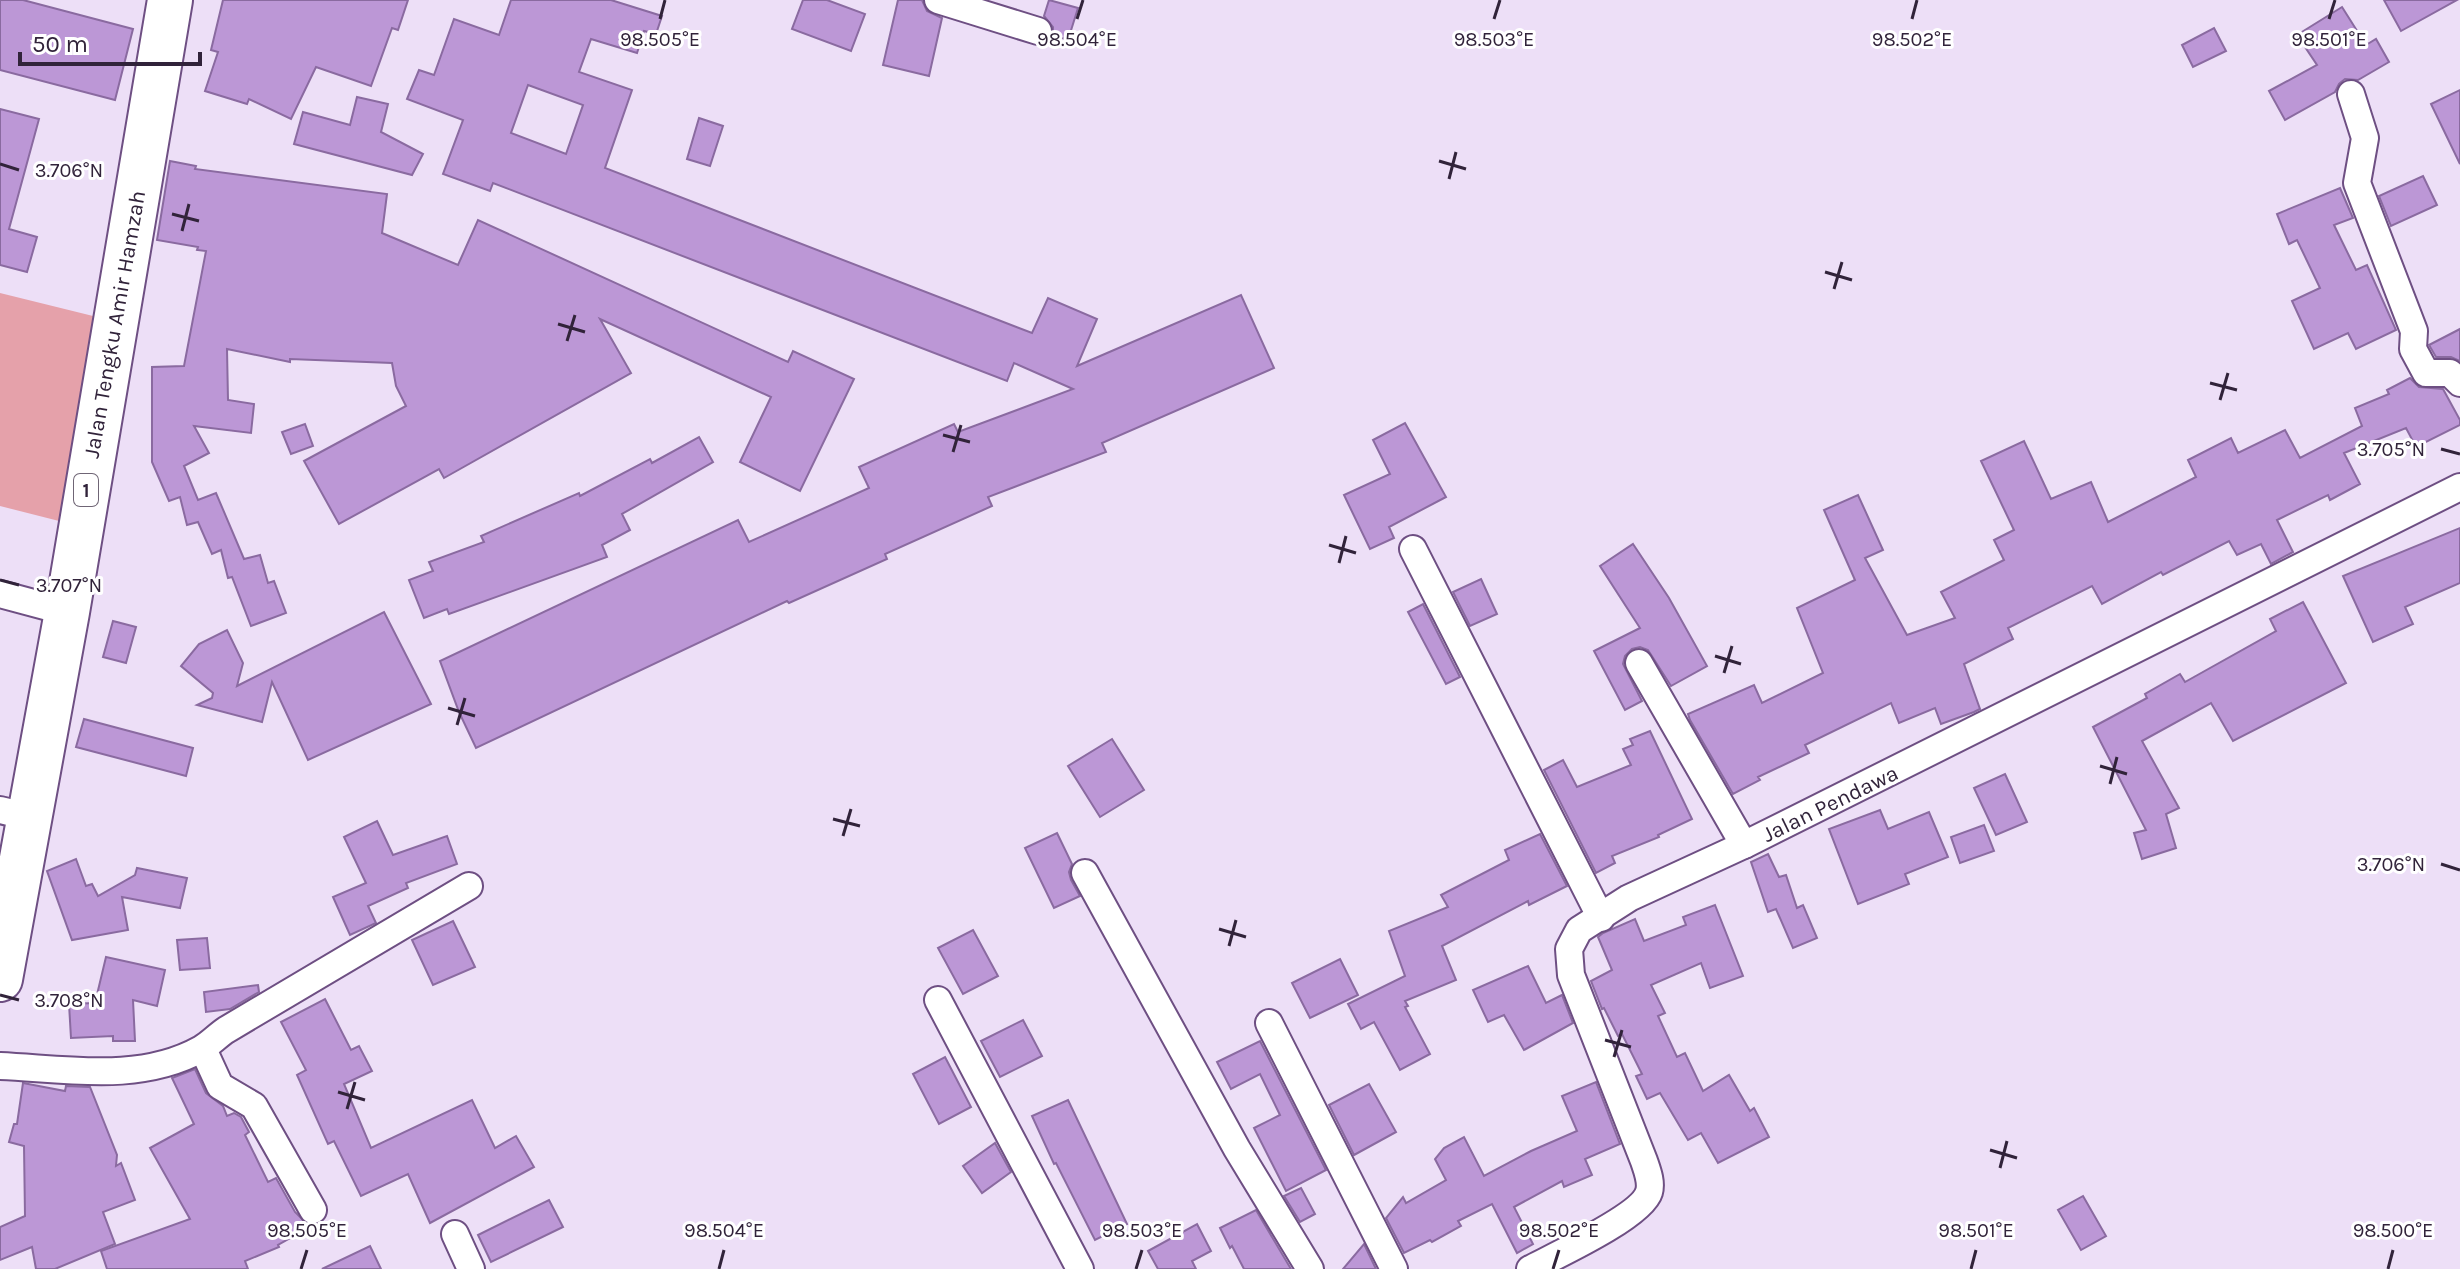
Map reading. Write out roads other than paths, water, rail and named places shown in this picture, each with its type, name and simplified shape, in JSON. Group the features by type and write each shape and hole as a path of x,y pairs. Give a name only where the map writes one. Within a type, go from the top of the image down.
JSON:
{"highway":[{"name":"Jalan Tengku Amir Hamzah","path":"1,971 15,813 67,612 170,0"}],"street":[{"path":"938,0 1038,31"},
{"path":"2351,94 2365,138 2357,183 2414,331 2413,349 2426,373 2450,373 2460,383"},
{"name":"Jalan Pendawa","path":"1530,1269 1627,1216 1643,1202 1649,1190 1644,1161 1578,998 1568,960 1579,930 1629,898 1744,845 2460,487"},
{"path":"1413,549 1601,918"},
{"path":"0,594 67,612"},
{"path":"1639,663 1744,845"},
{"path":"1085,873 1237,1149 1310,1269"},
{"path":"0,1066 141,1071 160,1066 203,1049 221,1033 469,886"},
{"path":"938,1000 1080,1269"},
{"path":"1269,1023 1394,1269"},
{"path":"203,1049 220,1086 254,1106 313,1210"},
{"path":"455,1234 471,1269"}]}
